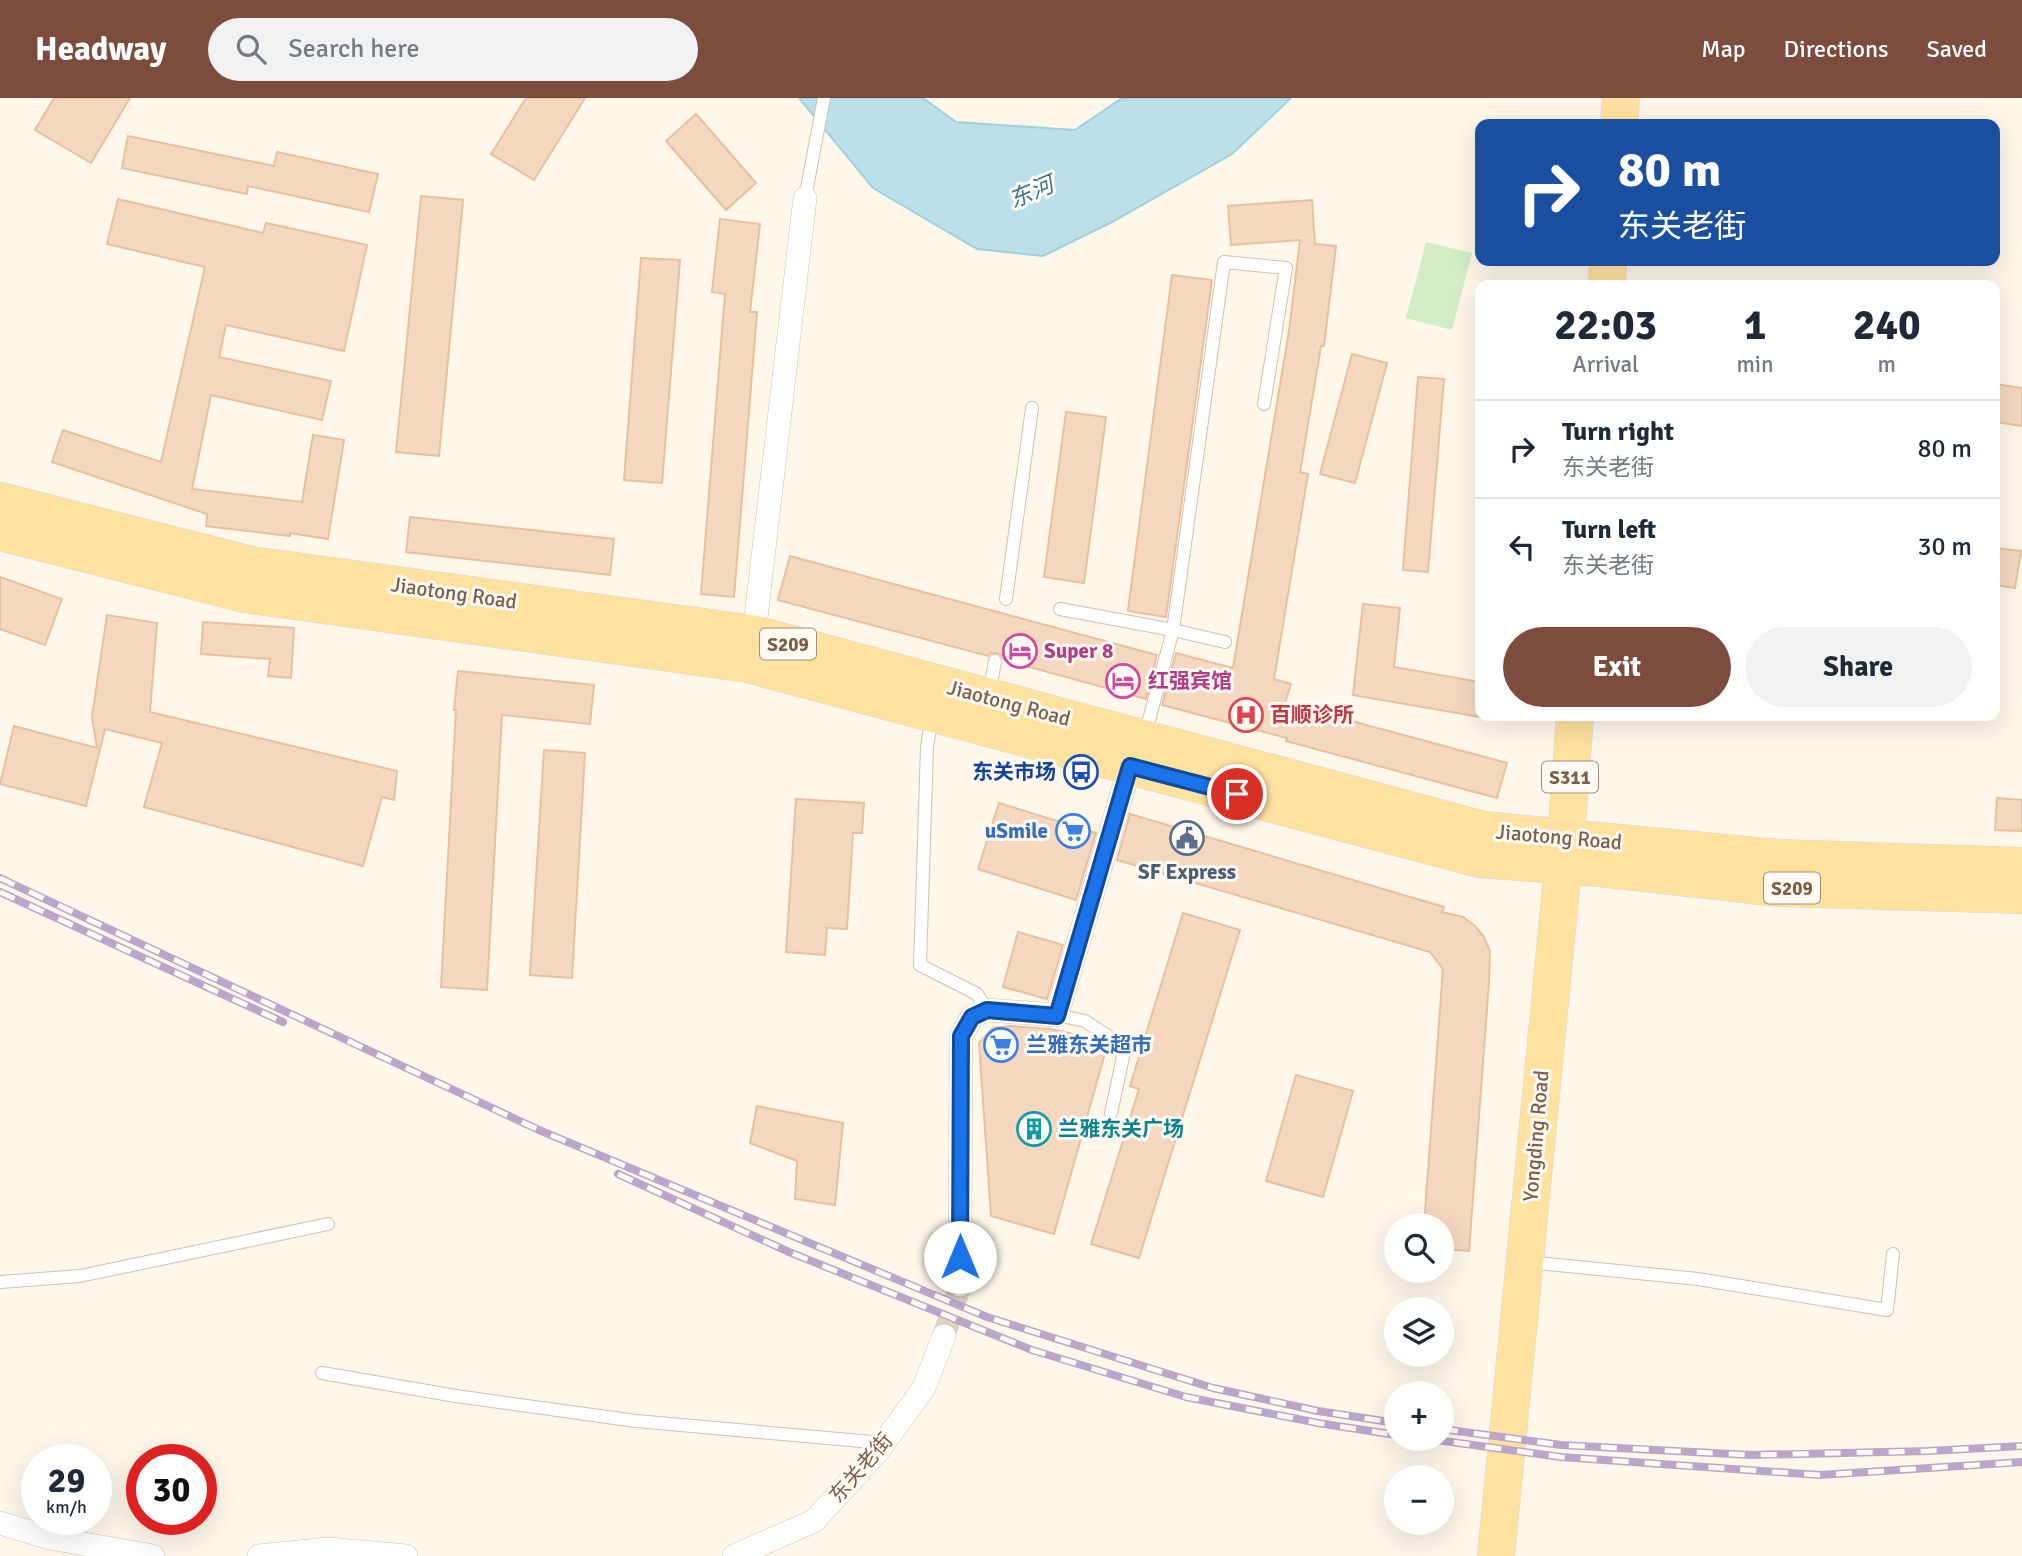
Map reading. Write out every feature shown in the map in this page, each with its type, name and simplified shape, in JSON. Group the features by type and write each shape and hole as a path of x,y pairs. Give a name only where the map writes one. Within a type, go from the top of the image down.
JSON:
{"main road":[{"path":"1619,119 1620,98"},
{"name":"Jiaotong Road","path":"0,501 251,565 754,634 988,697 1137,752"},
{"name":"Jiaotong Road","path":"0,532 245,594 748,664 932,713 1137,752 1484,830 1564,852 1600,869 1778,888 2022,895"},
{"name":"Yongding Road","path":"1496,1556 1575,721"},
{"name":"Jiaotong Road","path":"1564,852 2022,866"}],"street":[{"path":"754,634 805,198"},
{"path":"960,1285 961,1036 972,1017 987,1010 1057,1016 1137,752"},
{"name":"东关老街","path":"734,1556 814,1521 884,1443 923,1388 944,1336"},
{"path":"0,1523 50,1538 153,1556"},
{"path":"258,1556 328,1549 406,1556"}],"lane":[{"path":"805,198 824,98"},
{"path":"1137,752 1173,630 1224,262 1286,268 1264,404"},
{"path":"1006,599 1032,408"},
{"path":"1060,609 1225,642"},
{"path":"988,697 995,661"},
{"path":"932,713 927,747 920,965 977,994 987,1010"},
{"path":"1057,1016 1085,1021 1118,1043 1123,1057 1111,1113"},
{"path":"0,1282 80,1276 328,1224"},
{"path":"1524,1262 1698,1279 1887,1310 1893,1254"},
{"path":"323,1373 456,1396 636,1421 884,1443"}],"green space":[{"path":"1426,242 1472,253 1452,330 1406,318"}],"water":[{"name":"东河","path":"799,98 923,98 956,122 1075,130 1122,98 1291,98 1232,154 1112,222 1043,256 977,249 873,188"}],"building":[{"path":"54,98 130,98 91,163 35,130"},
{"path":"526,98 585,98 534,180 491,154"},
{"path":"696,114 756,183 726,210 666,141"},
{"path":"128,136 274,166 277,152 378,174 369,212 248,186 247,194 122,168"},
{"path":"421,196 463,200 439,456 396,452"},
{"path":"118,199 263,233 266,223 367,245 344,351 226,325 219,357 331,381 322,420 211,395 192,489 302,502 313,435 344,440 328,539 206,526 207,514 52,462 63,430 161,462 205,267 107,244"},
{"path":"1312,200 1315,244 1336,246 1324,346 1321,346 1300,472 1308,474 1274,679 1291,684 1285,703 1507,763 1497,798 1162,705 1176,653 1233,668 1289,331 1300,240 1231,245 1228,206"},
{"path":"720,219 760,224 750,312 757,312 734,597 701,594 725,294 712,292"},
{"path":"641,258 680,260 662,483 624,480"},
{"path":"1172,275 1212,280 1166,617 1128,611"},
{"path":"1352,354 1387,363 1355,483 1320,474"},
{"path":"1418,377 1444,379 1428,572 1403,570"},
{"path":"2000,385 2022,388 2022,426 2000,423"},
{"path":"1066,412 1106,417 1084,583 1044,577"},
{"path":"410,517 614,539 610,575 406,552"},
{"path":"2000,549 2021,551 2015,588 2000,586"},
{"path":"790,556 1157,655 1146,699 1004,660 997,653 988,656 778,600"},
{"path":"0,577 62,599 45,645 0,629"},
{"path":"1363,604 1400,608 1394,667 1475,681 1475,716 1353,695"},
{"path":"107,615 157,623 150,712 397,771 394,800 382,797 363,866 144,807 162,743 105,729 86,806 0,784 14,726 97,748 92,717"},
{"path":"203,622 294,628 291,678 268,676 270,659 201,654"},
{"path":"458,671 594,685 590,724 502,715 487,990 441,987"},
{"path":"544,750 585,753 572,978 530,975"},
{"path":"1997,798 2022,800 2022,831 1995,830"},
{"path":"796,799 864,803 862,833 853,833 847,929 827,928 825,955 786,952"},
{"path":"999,803 1096,833 1076,900 978,869"},
{"path":"1130,814 1444,907 1442,912 1463,917 1475,926 1490,951 1469,1251 1454,1250 1454,1213 1425,1213 1443,969 1430,952 1117,860"},
{"path":"1183,913 1240,930 1139,1258 1091,1244 1139,1089 1130,1086"},
{"path":"1018,932 1063,945 1047,999 1003,987"},
{"name":"兰雅东关广场","path":"1010,1026 1051,1029 1098,1040 1107,1046 1054,1234 991,1216 979,1043 993,1028"},
{"path":"1296,1075 1353,1091 1323,1197 1266,1181"},
{"path":"757,1106 843,1123 835,1205 795,1199 797,1161 750,1143"}],"tunnel":[{"path":"944,1336 960,1285"}],"railway":[{"path":"0,878 539,1130 987,1317 1213,1388 1318,1411 1384,1421"},
{"path":"0,892 283,1022"},
{"path":"618,1174 789,1252 1032,1350 1186,1397 1384,1433"},
{"path":"1454,1431 1561,1445 1751,1455 2022,1446"},
{"path":"1454,1442 1561,1457 1820,1475 2022,1462"}],"place":[{"name":"Super 8","path":"1020,651"},
{"name":"红强宾馆","path":"1123,681"},
{"name":"百顺诊所","path":"1246,715"},
{"name":"东关市场","path":"1081,772"},
{"name":"uSmile","path":"1073,831"},
{"name":"SF Express","path":"1187,838"},
{"name":"兰雅东关超市","path":"1001,1045"},
{"name":"兰雅东关广场","path":"1034,1129"}],"route":[{"path":"960,1257 961,1036 972,1017 987,1010 1057,1016 1130,766 1237,794"}]}
